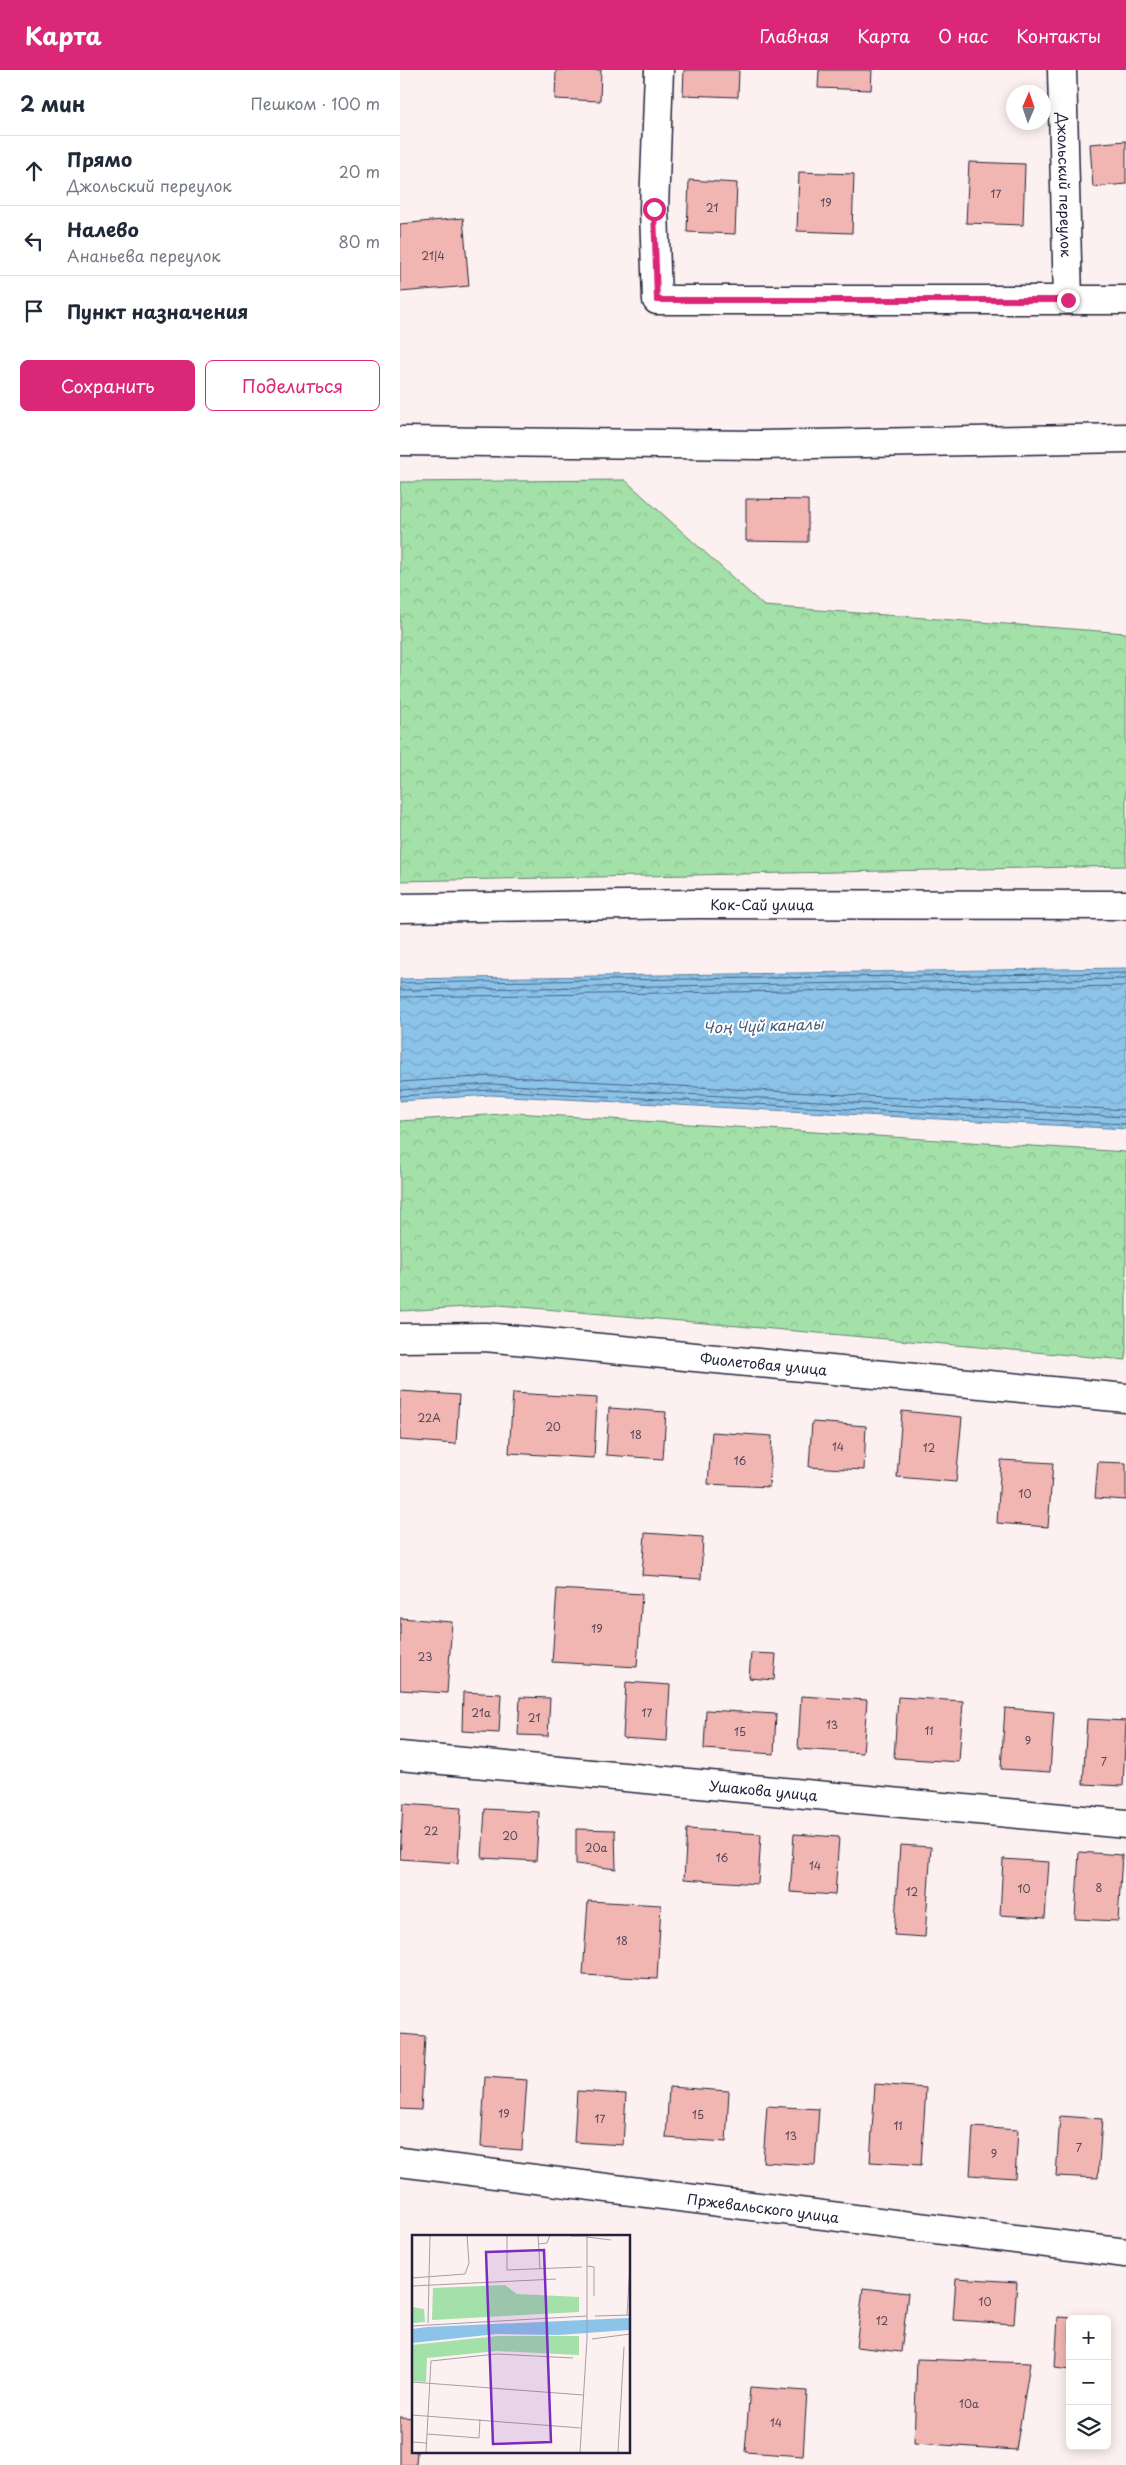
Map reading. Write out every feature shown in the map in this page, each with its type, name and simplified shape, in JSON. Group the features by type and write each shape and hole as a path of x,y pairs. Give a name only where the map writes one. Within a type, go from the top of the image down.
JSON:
{"street":[{"path":"659,70 654,209 657,300 1126,300"},
{"name":"Джольский переулок","path":"1062,70 1068,300"},
{"path":"400,441 759,445 1126,438"},
{"name":"Кок-Сай улица","path":"400,908 698,904 1126,905"},
{"name":"Фиолетовая улица","path":"400,1338 485,1337 1126,1398"},
{"name":"Ушакова улица","path":"400,1756 1126,1824"},
{"name":"Пржевальского улица","path":"400,2162 1126,2253"}],"green space":[{"path":"625,480 764,606 1126,633 1126,866 400,881 400,482"},
{"path":"516,1113 1126,1152 1126,1360 499,1305 400,1311 400,1121"}],"water":[{"name":"Чоң Чүй каналы","path":"1126,968 1126,1129 490,1095 400,1101 400,979"}],"building":[{"path":"556,70 601,70 600,101 555,99"},
{"path":"684,70 739,70 738,97 683,95"},
{"path":"819,70 872,70 871,90 818,88"},
{"path":"1126,141 1126,184 1093,187 1090,144"},
{"path":"969,162 1025,164 1023,225 966,223"},
{"path":"799,172 854,174 852,233 797,231"},
{"path":"689,180 737,183 735,234 687,232"},
{"path":"463,218 469,286 400,292 400,224"},
{"path":"746,499 808,500 808,542 746,541"},
{"path":"400,1391 459,1395 456,1444 400,1440"},
{"path":"513,1393 597,1398 594,1458 509,1453"},
{"path":"609,1408 666,1412 663,1459 606,1455"},
{"path":"902,1411 962,1417 956,1482 897,1477"},
{"path":"812,1422 866,1426 864,1470 809,1467"},
{"path":"712,1432 772,1436 769,1487 708,1484"},
{"path":"1001,1460 1053,1463 1048,1527 997,1523"},
{"path":"1098,1462 1126,1463 1126,1500 1095,1498"},
{"path":"645,1533 703,1537 701,1579 642,1575"},
{"path":"557,1589 642,1594 637,1667 552,1662"},
{"path":"400,1618 452,1622 447,1693 400,1690"},
{"path":"751,1653 776,1654 774,1680 749,1678"},
{"path":"626,1682 670,1685 667,1741 623,1738"},
{"path":"463,1692 501,1694 499,1733 462,1731"},
{"path":"801,1696 867,1700 863,1753 798,1749"},
{"path":"520,1697 550,1698 548,1736 518,1735"},
{"path":"898,1697 963,1701 959,1762 894,1758"},
{"path":"1005,1708 1054,1712 1050,1772 1001,1769"},
{"path":"706,1710 776,1714 774,1754 704,1749"},
{"path":"1087,1719 1126,1721 1123,1786 1083,1784"},
{"path":"403,1804 461,1808 458,1863 400,1859"},
{"path":"485,1809 539,1812 536,1861 482,1858"},
{"path":"576,1829 615,1830 616,1869 576,1864"},
{"path":"687,1829 761,1834 758,1884 684,1879"},
{"path":"794,1834 839,1837 835,1895 790,1892"},
{"path":"900,1845 931,1847 925,1937 894,1935"},
{"path":"1079,1852 1122,1855 1118,1921 1075,1919"},
{"path":"1003,1859 1049,1862 1045,1918 1000,1915"},
{"path":"588,1901 661,1905 657,1979 583,1975"},
{"path":"400,2034 425,2036 421,2110 400,2109"},
{"path":"485,2077 527,2080 522,2150 481,2147"},
{"path":"875,2084 926,2088 921,2165 870,2162"},
{"path":"669,2087 729,2091 726,2142 666,2138"},
{"path":"577,2091 626,2094 623,2145 574,2142"},
{"path":"767,2106 819,2109 815,2165 763,2162"},
{"path":"1060,2116 1102,2119 1098,2178 1056,2176"},
{"path":"973,2127 1018,2130 1015,2178 970,2175"},
{"path":"956,2278 1017,2282 1014,2324 953,2320"},
{"path":"863,2288 908,2293 901,2352 856,2347"},
{"path":"1058,2317 1066,2317 1066,2369 1055,2368"},
{"path":"917,2359 1030,2363 1016,2450 914,2443"},
{"path":"750,2387 807,2391 803,2456 745,2452"},
{"path":"400,2417 412,2418 412,2452 417,2452 416,2465 400,2465"}],"route":[{"path":"654,209 657,300 1068,300"}]}
